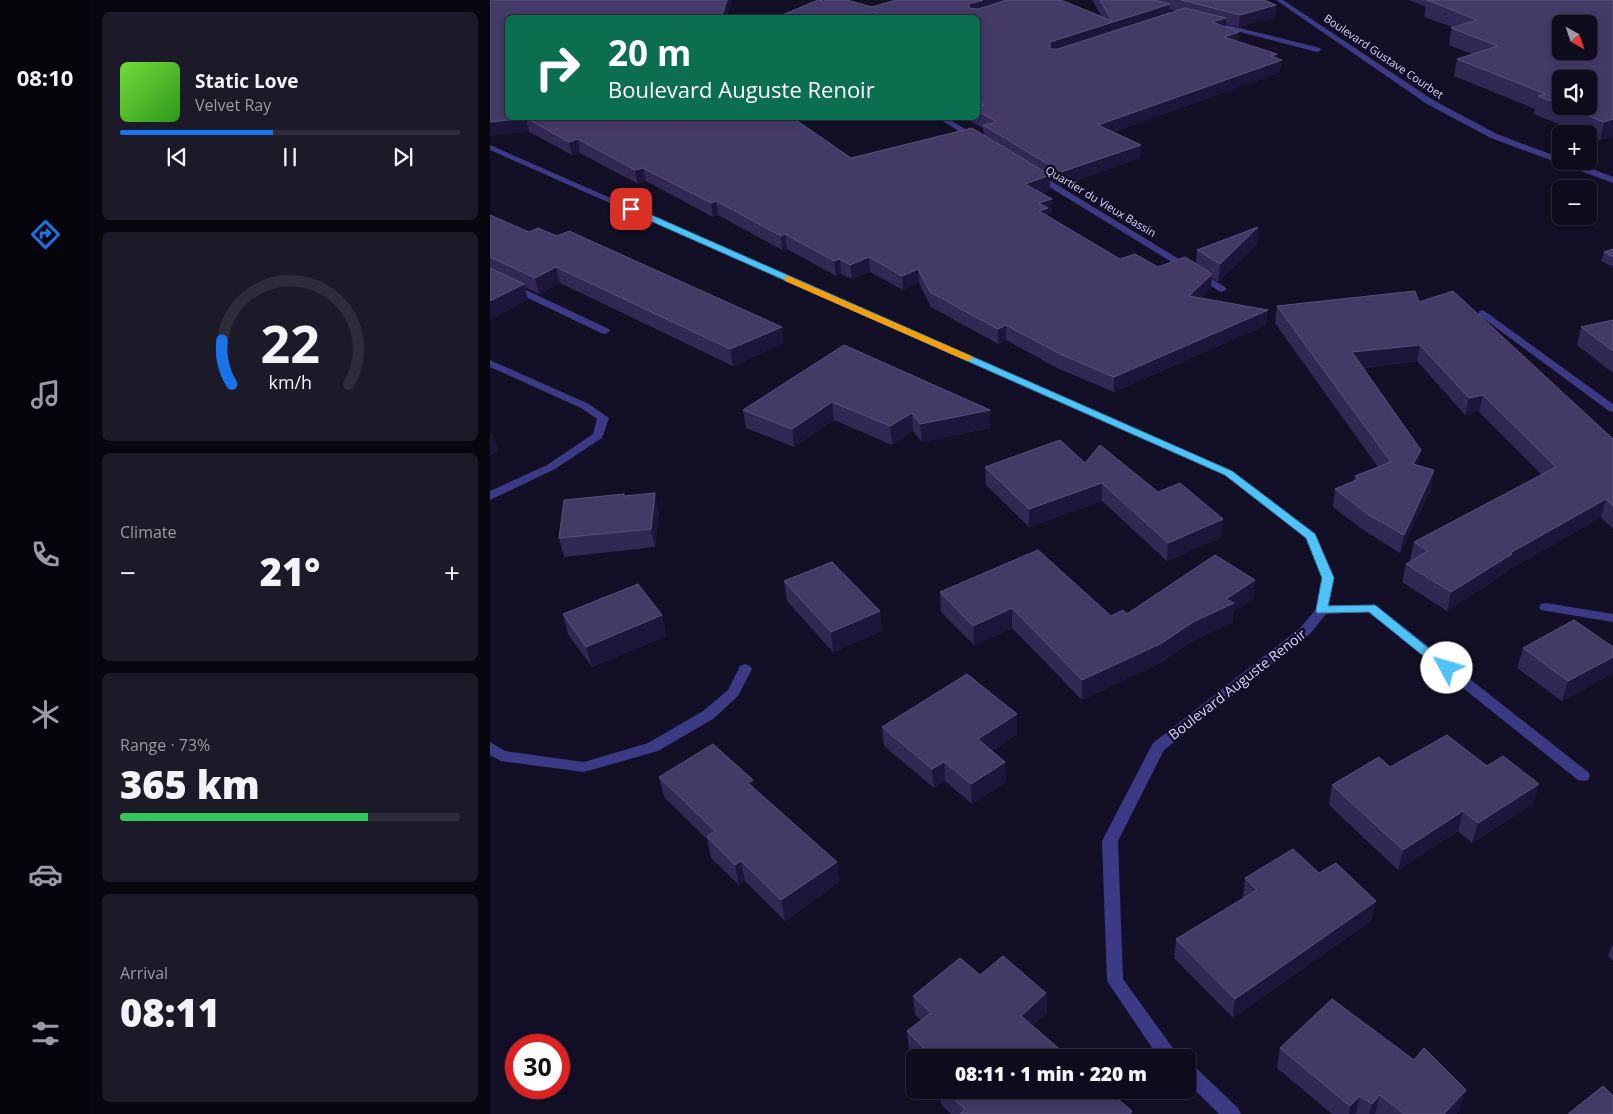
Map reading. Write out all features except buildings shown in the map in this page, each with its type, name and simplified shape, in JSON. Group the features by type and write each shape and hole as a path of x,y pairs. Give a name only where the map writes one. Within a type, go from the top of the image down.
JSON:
{"street":[{"name":"Boulevard Gustave Courbet","path":"1279,0 1430,102 1494,136 1552,157"},
{"path":"1203,21 1317,50"},
{"path":"945,120 984,144"},
{"name":"Boulevard Auguste Renoir","path":"490,148 1228,473 1311,536 1328,578 1322,610 1306,631 1158,747 1110,841 1115,981 1163,1049"},
{"name":"Quartier du Vieux Bassin","path":"1027,169 1222,289"},
{"name":"Boulevard Gustave Courbet","path":"1586,170 1613,180"},
{"path":"490,276 605,331"},
{"path":"1483,313 1613,409"},
{"path":"490,363 585,406 604,418 598,436 551,467 490,496"},
{"path":"1546,607 1613,618"},
{"path":"1322,610 1371,608 1583,776"},
{"path":"490,747 501,756 584,767 653,747 708,715 733,693 745,669"},
{"path":"1196,1080 1232,1114"}],"slow traffic":[{"path":"788,279 968,358"}],"route":[{"path":"631,209 1228,473 1311,536 1328,578 1322,610 1371,608 1447,668"}]}
